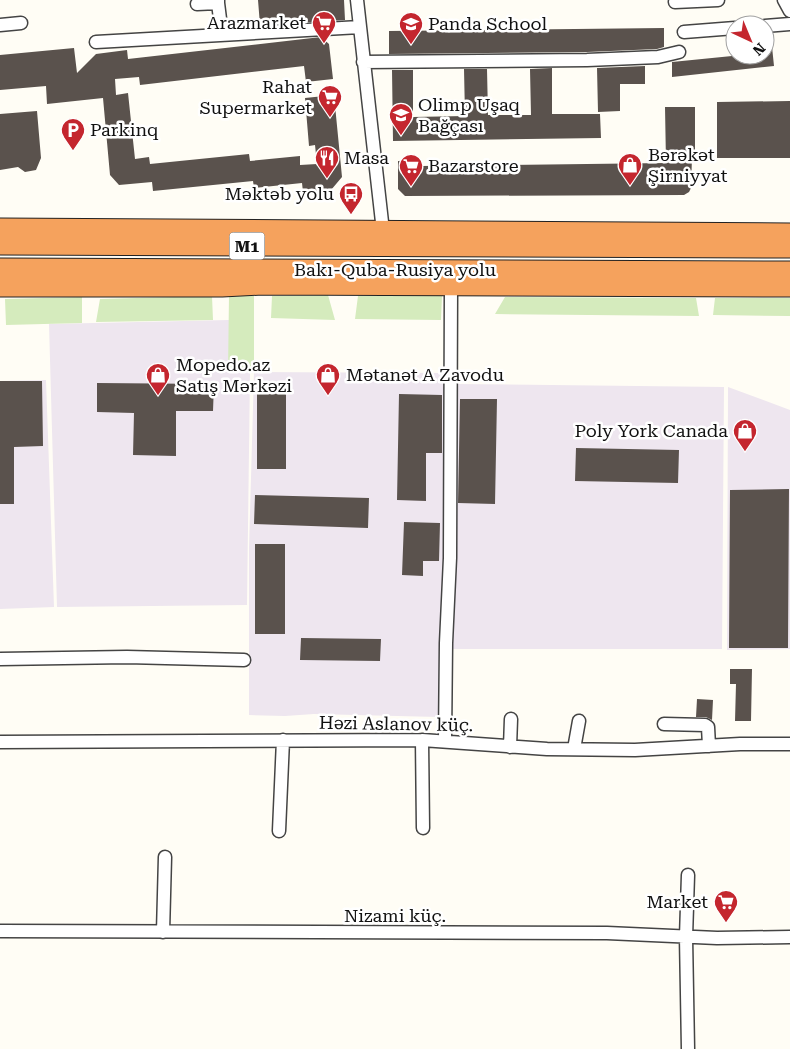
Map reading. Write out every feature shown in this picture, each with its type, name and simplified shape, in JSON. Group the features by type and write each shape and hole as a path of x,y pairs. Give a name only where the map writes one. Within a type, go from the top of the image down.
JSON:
{"highway":[{"path":"0,228 790,233"},
{"name":"Bakı-Quba-Rusiya yolu","path":"0,245 790,248"},
{"path":"0,269 93,287"},
{"name":"Bakı-Quba-Rusiya yolu","path":"0,269 790,271"},
{"path":"0,287 262,285 790,287"}],"street":[{"path":"357,0 383,231"},
{"path":"675,2 718,0"},
{"path":"784,0 790,11"},
{"path":"197,4 218,2 222,35"},
{"path":"0,25 21,23"},
{"path":"775,25 790,24"},
{"path":"96,42 360,27"},
{"path":"684,32 725,29"},
{"path":"363,62 587,60 658,56 679,52"},
{"path":"446,740 446,643 450,549 451,287"},
{"path":"0,659 127,657 244,660"},
{"path":"510,747 511,719"},
{"path":"574,749 579,721"},
{"path":"664,724 705,725 708,727 709,746"},
{"path":"279,830 283,740"},
{"path":"422,740 423,828"},
{"name":"Həzi Aslanov küç.","path":"0,742 446,740 510,747 635,750 740,744 790,744"},
{"path":"163,932 165,857"},
{"path":"688,875 686,937 688,1049"},
{"name":"Nizami küç.","path":"0,931 607,933 686,937 790,937"}],"shaded area":[{"path":"229,320 229,371 250,372 247,605 57,607 49,324"},
{"path":"254,372 448,373 439,717 314,714 285,716 249,715 249,548"},
{"path":"46,380 54,607 0,609 0,381"},
{"name":"Poly York Canada","path":"455,384 724,387 722,649 452,649"},
{"path":"728,387 790,410 790,649 727,650"}],"green space":[{"path":"229,295 254,296 254,372 228,372"},
{"path":"328,295 335,320 271,318 272,296"},
{"path":"212,296 213,320 96,322 100,299"},
{"path":"358,296 442,296 441,320 355,319"},
{"path":"82,297 82,323 6,325 5,299"},
{"path":"505,297 696,298 699,316 495,314"},
{"path":"715,298 790,298 790,316 713,315"}],"building":[{"path":"258,0 344,0 345,20 260,25"},
{"path":"664,28 664,47 657,49 587,52 389,54 389,31"},
{"path":"321,37 329,44 333,79 306,82 304,66 140,85 139,77 115,79 116,95 128,93 135,159 149,157 150,164 249,154 250,161 300,156 300,165 317,164 315,145 309,146 305,98 334,95 342,177 331,190 303,192 302,183 254,188 253,181 153,191 152,182 119,185 110,175 103,98 47,104 46,86 0,90 0,55 74,48 77,73 96,54 127,50 128,59"},
{"path":"725,57 725,65 774,66 672,77 672,62"},
{"path":"645,66 645,84 620,84 620,111 598,112 597,68"},
{"path":"552,68 552,114 600,114 601,138 393,141 392,70 413,70 413,117 465,116 464,69 487,69 488,115 531,115 530,69"},
{"path":"790,101 790,158 717,158 717,102"},
{"path":"665,107 695,107 695,157 692,157 691,188 684,195 405,196 398,189 398,161 421,160 421,166 666,163"},
{"path":"37,111 41,158 36,170 25,172 18,167 0,170 0,114"},
{"path":"0,381 42,381 43,446 14,447 14,504 0,504"},
{"path":"97,383 214,384 213,411 176,411 176,456 133,455 134,413 97,412"},
{"path":"257,388 286,388 286,469 257,469"},
{"path":"399,394 442,395 442,453 426,453 426,501 397,500"},
{"path":"460,399 497,399 495,504 458,503"},
{"path":"576,448 679,450 678,483 575,481"},
{"path":"789,489 788,648 729,648 730,490"},
{"path":"255,495 369,498 368,528 254,524"},
{"path":"404,522 440,523 439,561 423,561 423,576 402,575"},
{"path":"255,544 285,544 285,634 255,634"},
{"path":"301,638 381,639 380,661 300,660"},
{"path":"730,669 752,669 751,721 735,721 736,684 730,684"},
{"path":"697,699 713,700 712,720 706,717 696,717"}],"place":[{"name":"Arazmarket","path":"324,44"},
{"name":"Panda School","path":"411,45"},
{"name":"Rahat Supermarket","path":"330,118"},
{"name":"Olimp Uşaq Bağçası","path":"401,136"},
{"name":"Parkinq","path":"73,151"},
{"name":"Masa","path":"327,179"},
{"name":"Bərəkət Şirniyyat","path":"630,186"},
{"name":"Bazarstore","path":"411,187"},
{"name":"Məktəb yolu","path":"351,215"},
{"name":"Mopedo.az Satış Mərkəzi","path":"158,396"},
{"name":"Mətanət A Zavodu","path":"328,396"},
{"name":"Poly York Canada","path":"745,452"},
{"name":"Market","path":"726,923"}]}
